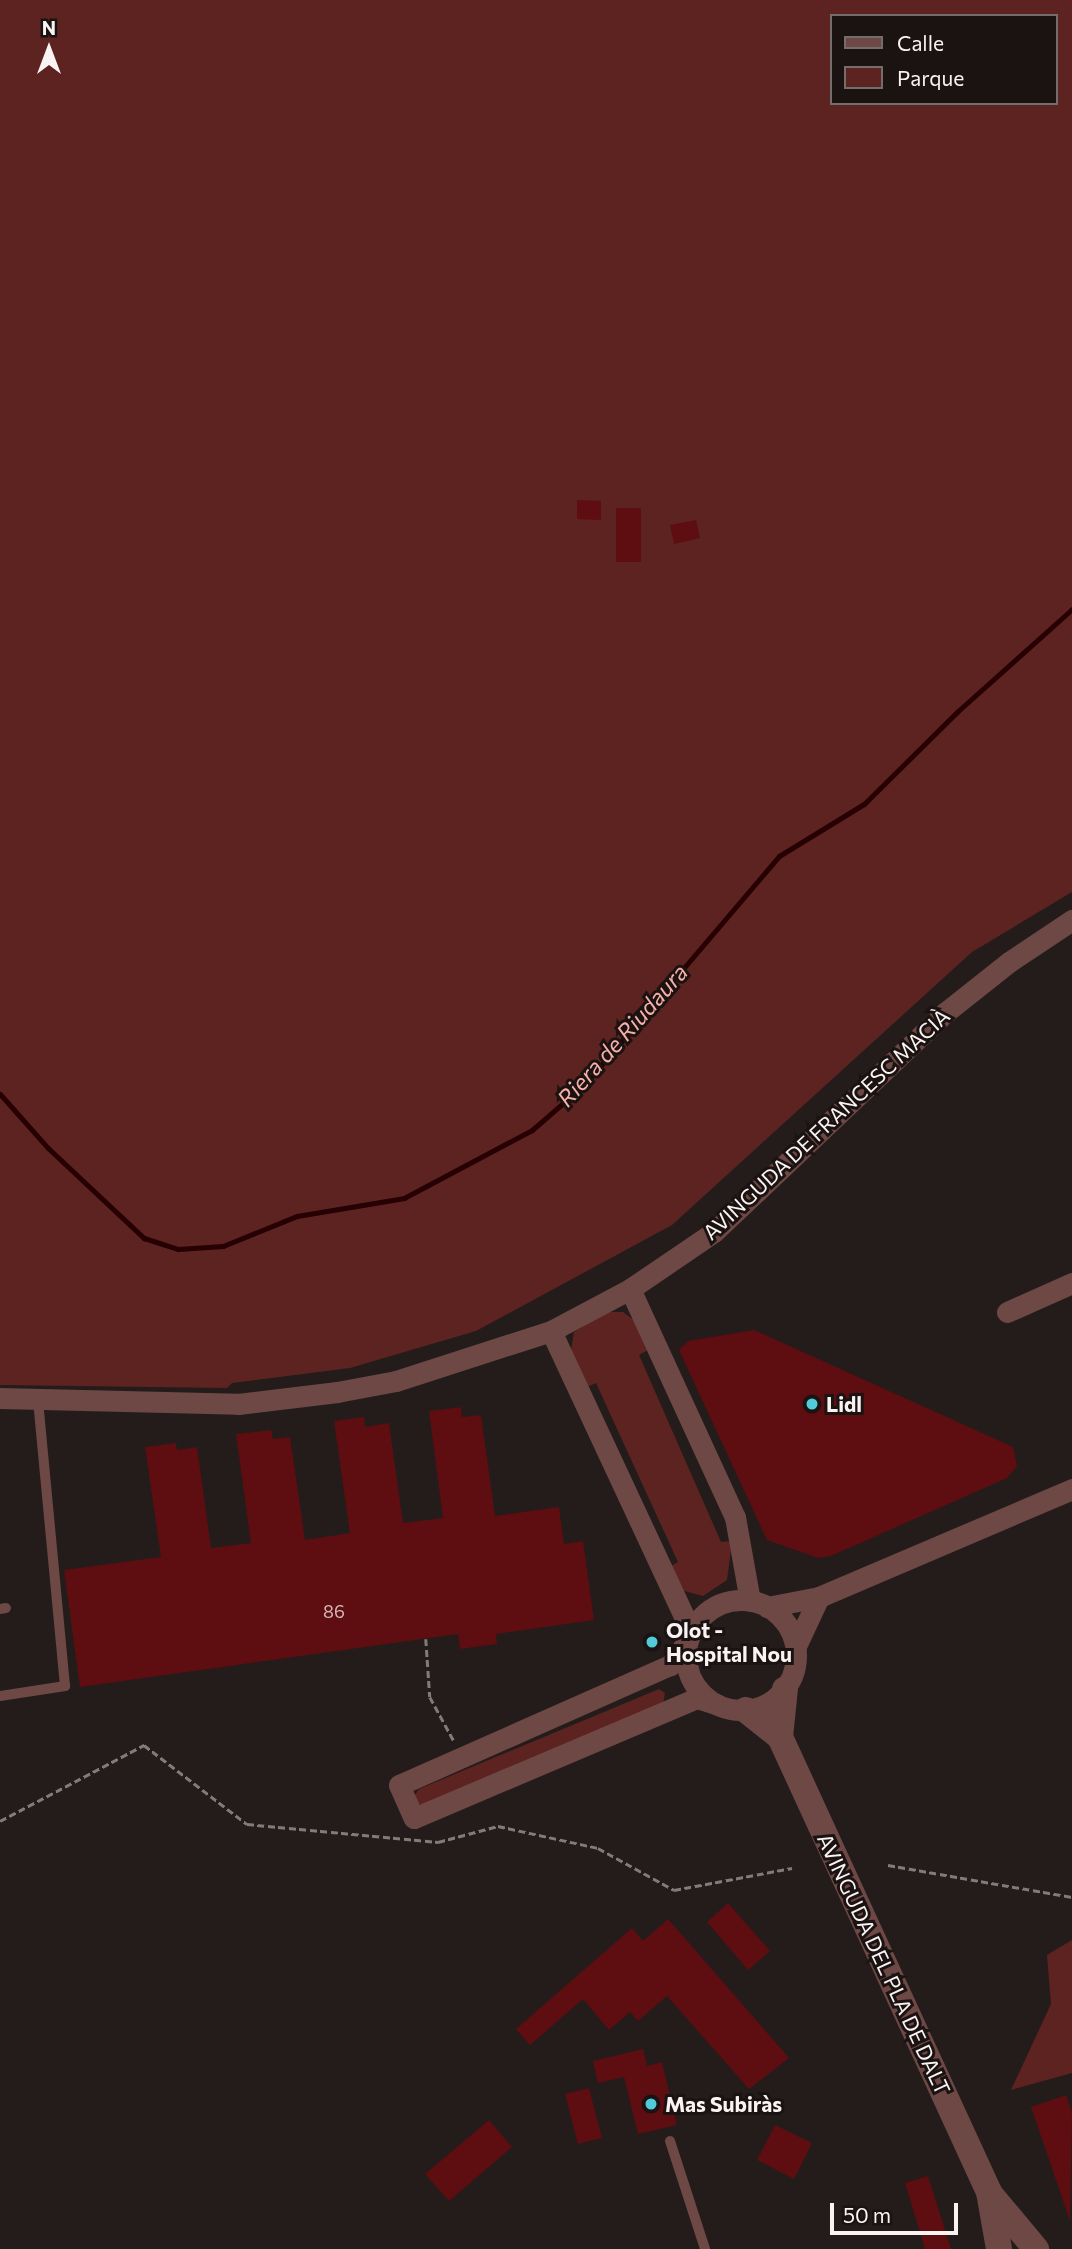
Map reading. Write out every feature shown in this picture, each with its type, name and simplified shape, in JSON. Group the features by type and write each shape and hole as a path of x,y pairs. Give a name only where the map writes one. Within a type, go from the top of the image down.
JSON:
{"street":[{"name":"AVINGUDA DE FRANCESC MACIÀ","path":"0,1398 238,1404 337,1392 396,1381 551,1331 630,1289 713,1232 981,983 1072,920"},
{"path":"1007,1311 1072,1283"},
{"path":"630,1289 734,1517 759,1604 790,1630 796,1646"},
{"path":"551,1331 689,1636 688,1672 705,1697 718,1706"},
{"path":"818,1597 796,1646 793,1675 785,1689 768,1703 746,1710 718,1706 696,1698 414,1818 399,1785 670,1665 689,1636 720,1604 759,1604 818,1597 1072,1489"},
{"path":"780,1737 785,1689"},
{"name":"AVINGUDA DEL PLA DE DALT","path":"746,1710 780,1737 989,2192 999,2249"},
{"name":"AVINGUDA DEL PLA DE DALT","path":"989,2192 1036,2249"}],"lane":[{"path":"0,1696 65,1686 38,1400"},
{"path":"670,2141 705,2249"}],"path":[{"path":"426,1639 430,1697 462,1757"},
{"path":"0,1821 144,1745 247,1824 438,1842 498,1826 598,1848 674,1890 792,1868"},
{"path":"888,1865 1072,1897"}],"green space":[{"path":"0,0 1072,0 1072,892 972,952 672,1225 476,1331 350,1368 232,1383 227,1388 0,1385"},
{"path":"607,1312 623,1312 635,1321 648,1350 639,1355 721,1542 732,1541 727,1580 703,1596 681,1590 669,1567 678,1562 596,1383 587,1387 571,1350 574,1332"},
{"path":"659,1689 665,1693 663,1705 428,1806 418,1804 414,1796 419,1789"},
{"path":"1072,1940 1072,2073 1011,2090 1051,2004 1047,1955"}],"building":[{"path":"577,500 601,501 601,520 577,519"},
{"path":"616,508 641,508 641,562 616,562"},
{"path":"696,520 700,538 674,544 670,525"},
{"name":"Lidl","path":"754,1330 1013,1447 1017,1466 1007,1478 831,1556 818,1558 767,1540 679,1350 688,1341"},
{"path":"461,1407 462,1417 481,1415 495,1516 559,1507 564,1544 583,1541 594,1620 496,1634 497,1644 460,1649 458,1634 80,1687 64,1570 161,1557 145,1447 176,1443 177,1450 197,1447 211,1548 251,1543 236,1434 271,1430 273,1439 290,1437 305,1540 350,1533 334,1421 364,1417 365,1427 389,1423 403,1523 443,1518 429,1411"},
{"path":"728,1903 770,1951 748,1970 707,1922"},
{"path":"668,1919 789,2058 749,2089 667,1996 638,2021 630,2012 609,2030 583,1999 530,2045 516,2029 632,1928 643,1941"},
{"name":"Mas Subiràs","path":"643,2049 647,2066 662,2062 677,2125 638,2134 624,2077 598,2083 593,2061"},
{"path":"589,2088 602,2138 578,2144 565,2094"},
{"path":"1066,2095 1072,2113 1070,2221 1031,2107"},
{"path":"489,2120 512,2147 449,2201 425,2174"},
{"path":"775,2125 812,2143 794,2179 757,2160"},
{"path":"928,2176 951,2249 925,2249 905,2183"}],"waterway":[{"name":"Riera de Riudaura","path":"0,1094 48,1148 144,1238 178,1249 223,1246 297,1216 404,1198 532,1130 585,1084 779,856 864,804 958,711 1072,609"}],"place":[{"name":"Lidl","path":"812,1404"},
{"name":"Olot - Hospital Nou","path":"652,1642"},
{"name":"Mas Subiràs","path":"651,2104"}]}
